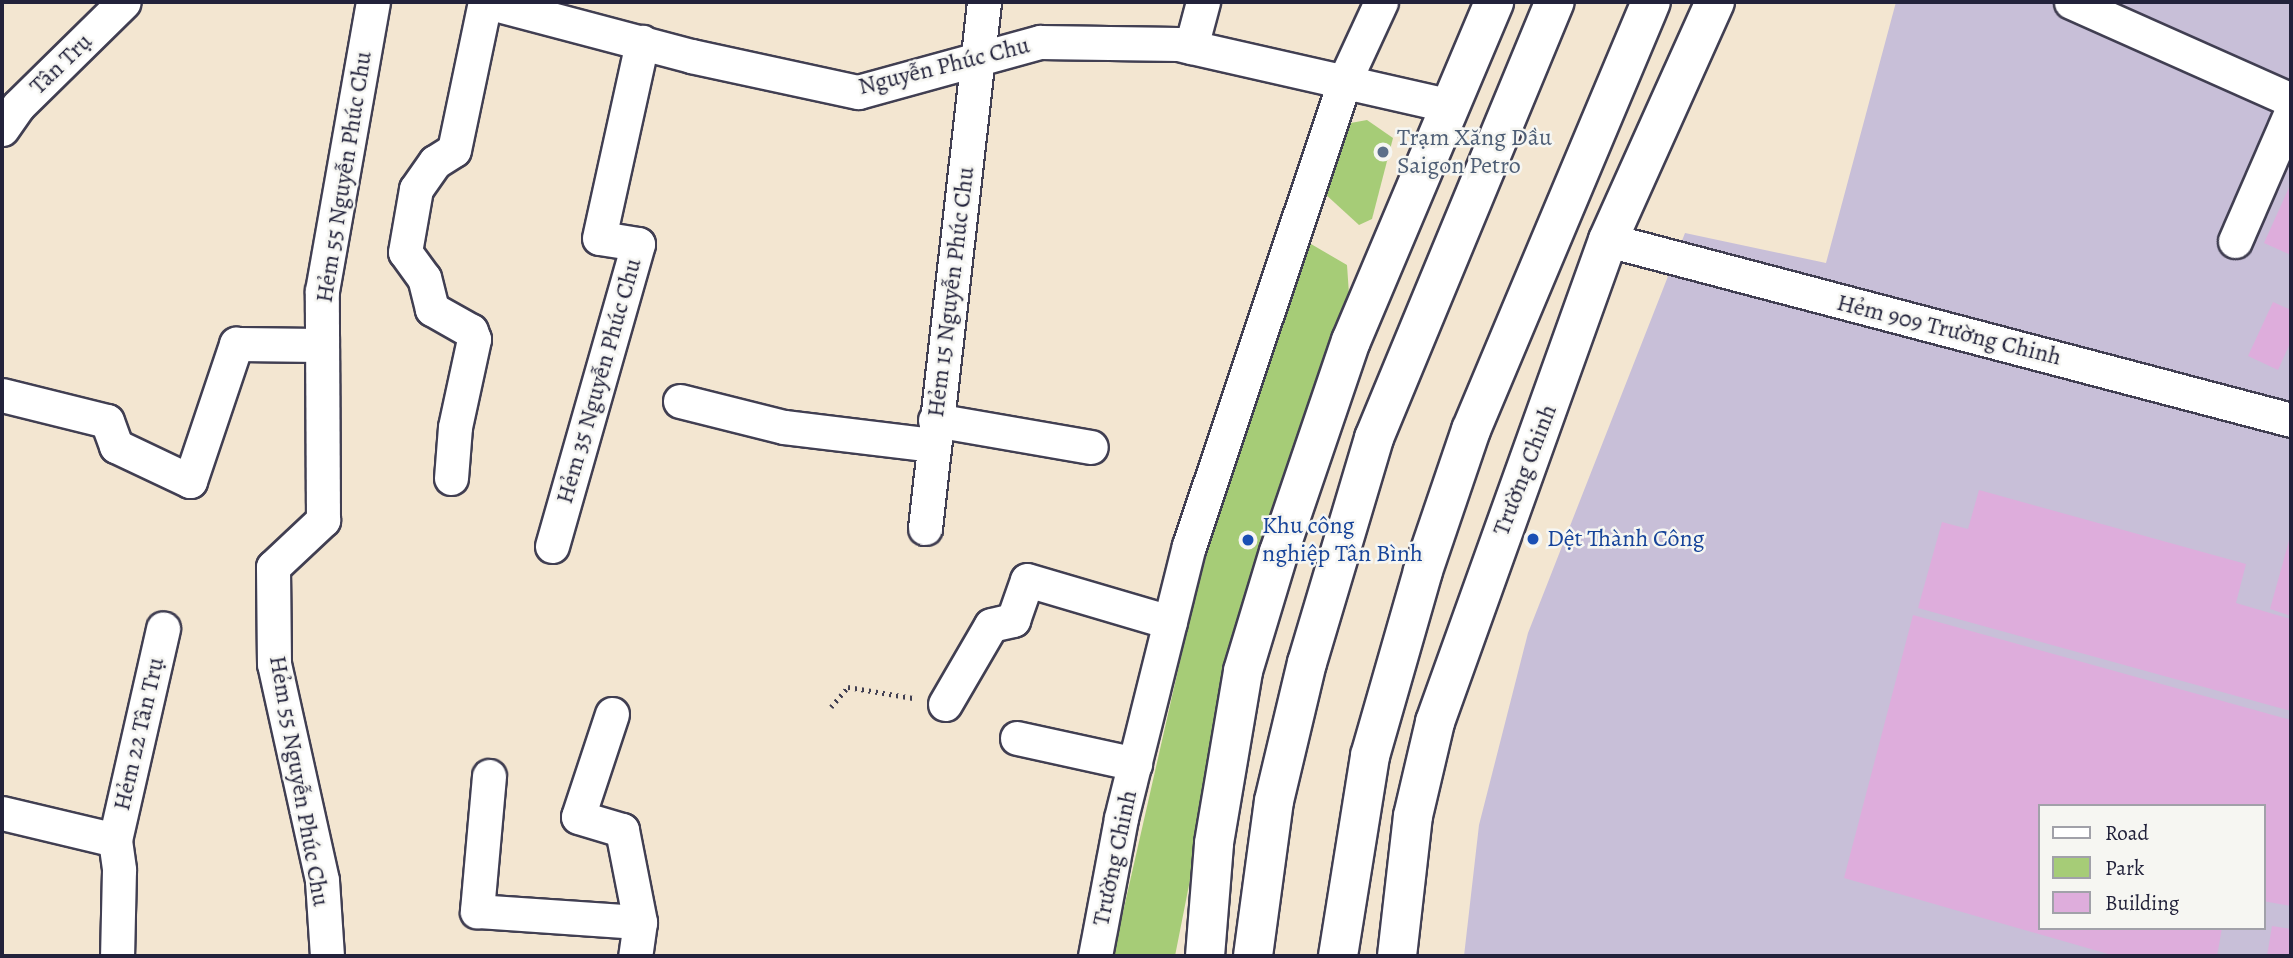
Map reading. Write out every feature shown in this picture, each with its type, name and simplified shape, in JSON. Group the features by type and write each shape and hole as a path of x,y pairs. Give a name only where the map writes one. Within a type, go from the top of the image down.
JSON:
{"main road":[{"path":"1205,956 1214,843 1243,671 1317,433 1446,105 1493,2"},
{"path":"1253,956 1274,801 1307,663 1374,438 1555,2"},
{"path":"1338,956 1370,756 1423,570 1471,430 1651,2"},
{"name":"Trường Chinh","path":"1397,956 1413,816 1435,722 1608,240 1715,2"}],"street":[{"name":"Tân Trụ","path":"2,125 124,2"},
{"name":"Hẻm 55 Nguyễn Phúc Chu","path":"327,956 322,880 274,664 273,566 323,520 322,291 373,2"},
{"path":"451,478 455,427 474,339 471,331 432,309 424,278 405,252 416,188 435,162 454,150 486,2"},
{"name":"Nguyễn Phúc Chu","path":"486,2 642,42 858,92 979,55 1040,42 1191,47 1446,105"},
{"name":"Hẻm 15 Nguyễn Phúc Chu","path":"925,528 933,432 984,2"},
{"path":"1191,47 1203,2"},
{"name":"Trường Chinh","path":"1095,956 1135,764 1189,546 1267,302 1344,82 1381,2"},
{"path":"2071,2 2291,100"},
{"name":"Hẻm 35 Nguyễn Phúc Chu","path":"552,546 638,244 599,238 642,42"},
{"path":"2235,241 2291,113"},
{"name":"Hẻm 909 Trường Chinh","path":"1608,240 2291,420"},
{"path":"2,395 107,421 116,446 190,481 236,344 322,345"},
{"path":"680,401 784,427 933,432 1091,447"},
{"path":"944,704 991,625 1013,620 1027,580 1170,622"},
{"name":"Hẻm 22 Tân Trụ","path":"115,840 163,628"},
{"path":"612,714 578,817 622,830 640,922 635,956"},
{"path":"1017,738 1135,764"},
{"path":"489,776 477,911 640,922"},
{"path":"2,813 115,840 119,870 117,956"}],"path":[{"path":"831,707 848,687 944,704"}],"shaded area":[{"path":"1896,2 2291,2 2291,956 1464,956 1479,825 1528,633 1685,233 1826,263"}],"green space":[{"path":"1367,120 1393,138 1372,219 1359,225 1324,193 1345,124"},
{"path":"1311,244 1347,265 1349,294 1234,657 1175,956 1113,956 1191,613 1234,453 1293,255"}],"building":[{"path":"2291,183 2291,255 2264,243"},
{"path":"2273,302 2291,310 2291,341 2278,370 2248,356"},
{"path":"1979,490 2246,564 2236,603 2291,619 2291,711 1918,608 1942,522 1968,529"},
{"path":"2291,537 2291,616 2270,609"},
{"path":"1913,615 2291,720 2291,906 2265,901 2265,804 2038,804 2038,930 2222,930 2217,956 2115,956 1844,878"},
{"path":"2272,926 2291,929 2291,956 2267,956"}],"place":[{"name":"Trạm Xăng Dầu Saigon Petro","path":"1383,152"},
{"name":"Dệt Thành Công","path":"1533,539"},
{"name":"Khu công nghiệp Tân Bình","path":"1248,540"}]}
